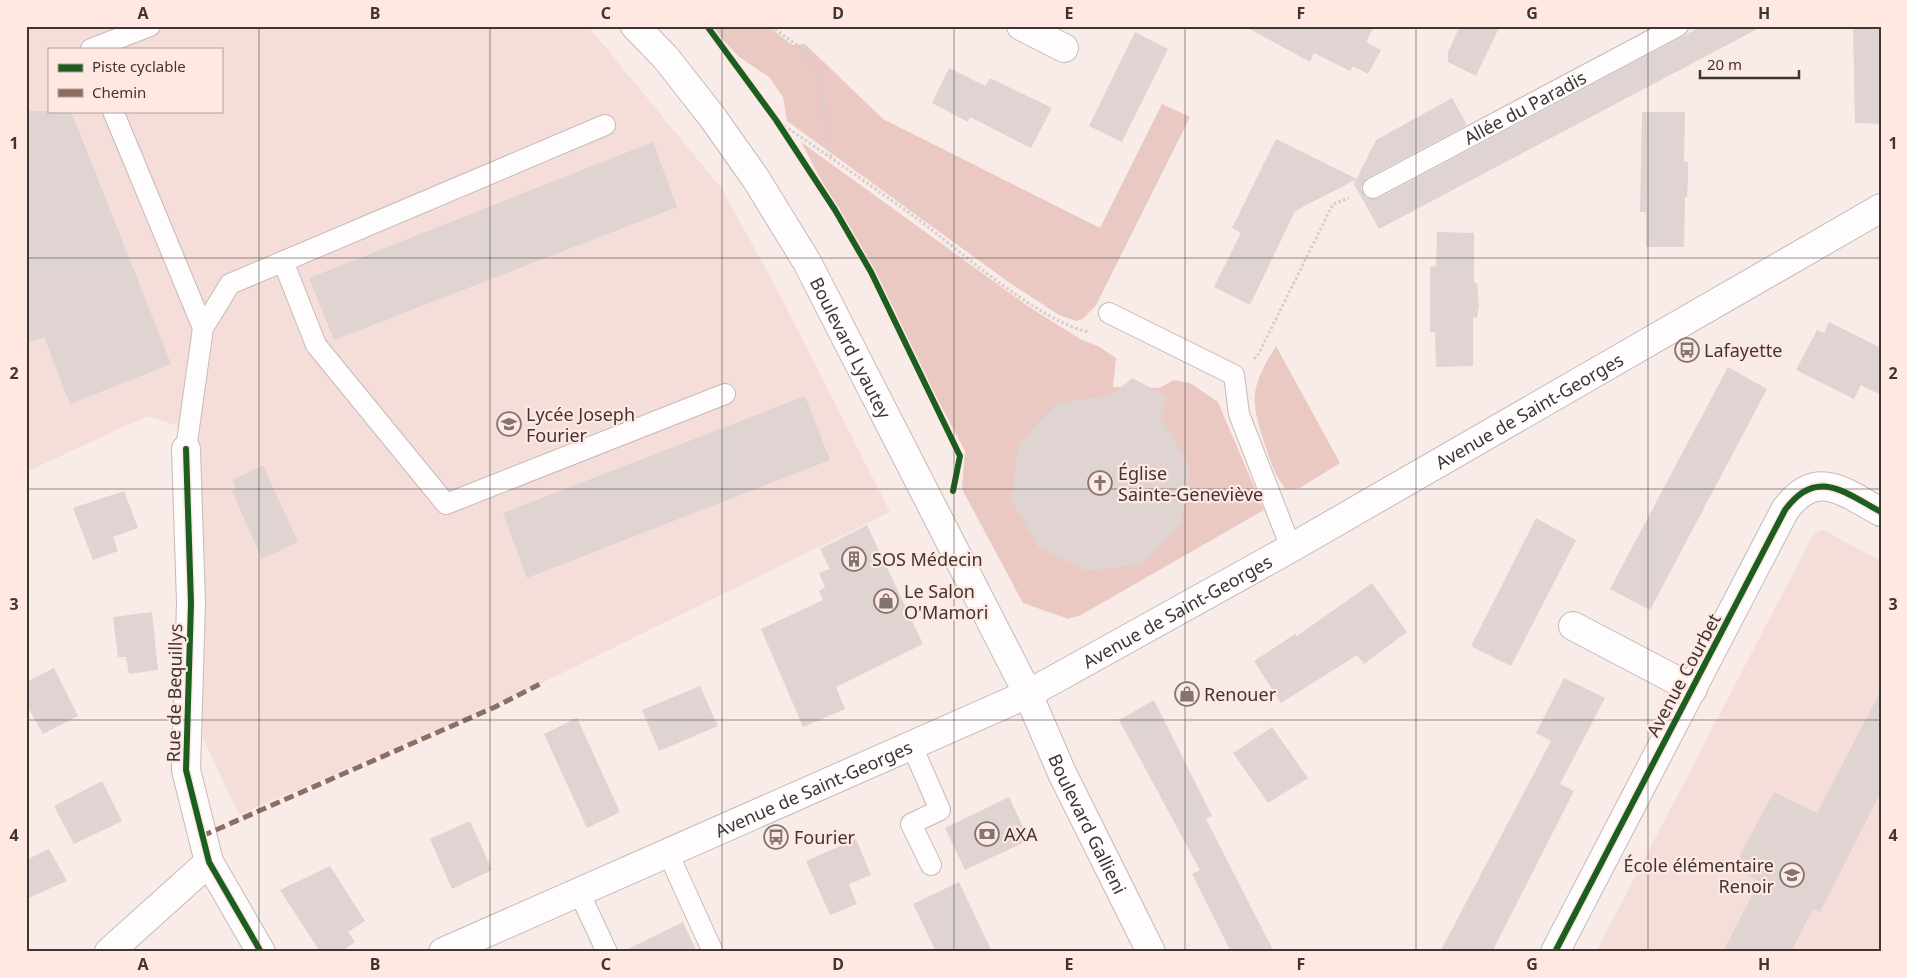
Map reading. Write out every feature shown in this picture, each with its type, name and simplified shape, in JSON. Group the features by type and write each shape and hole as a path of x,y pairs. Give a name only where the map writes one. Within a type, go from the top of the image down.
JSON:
{"main road":[{"name":"Boulevard Lyautey","path":"636,26 666,58 713,118 756,179 807,262 1028,694"},
{"path":"1021,26 1064,48"},
{"name":"Avenue de Saint-Georges","path":"443,952 1028,694 1291,548 1881,208"},
{"name":"Rue de Bequillys","path":"186,449 191,603 186,770 209,862 261,952"},
{"name":"Avenue Courbet","path":"1555,952 1785,510 1796,496 1810,487 1826,487 1843,492 1881,512"},
{"path":"1574,626 1692,689"},
{"name":"Boulevard Gallieni","path":"1028,694 1062,773 1151,952"},
{"path":"109,952 209,862"}],"lane":[{"path":"94,48 150,26"},
{"name":"Allée du Paradis","path":"1373,188 1678,26"},
{"path":"113,112 203,328"},
{"path":"186,449 203,328 230,284 605,125"},
{"path":"283,261 316,345 446,504 725,394"},
{"path":"1117,317 1234,376 1240,414 1291,548"},
{"path":"912,746 940,810 912,824 931,865"},
{"path":"668,853 713,952"},
{"path":"579,892 607,952"}],"path":[{"path":"771,26 802,49 818,75 832,159"},
{"path":"770,112 787,136"},
{"path":"776,120 1026,300 1074,329 1102,335 1117,317"},
{"path":"1234,376 1258,355 1333,204 1373,188"}],"shaded area":[{"name":"Lycée Joseph Fourier","path":"26,26 588,26 722,189 779,293 890,512 501,703 239,815 203,738 198,432 147,416 26,472"},
{"path":"710,26 768,26 792,45 805,44 883,119 1100,228 1162,104 1190,117 1096,305 1083,319 1076,321 1059,315 1007,281 787,121 783,97 769,77 739,57"},
{"path":"801,142 1029,307 1082,340 1098,346 1116,358 1113,387 1159,388 1174,380 1190,383 1218,402 1264,510 1081,615 1068,619 1023,603 962,489 965,451"},
{"path":"1276,346 1340,463 1300,488 1286,489 1282,484 1270,459 1257,418 1255,396 1257,385 1267,361"},
{"path":"1823,530 1881,561 1881,944 1877,952 1596,952 1814,533"}],"building":[{"path":"1244,26 1374,26 1366,42 1381,50 1368,74 1353,66 1350,71 1314,53 1310,62"},
{"path":"1460,26 1500,26 1476,76 1448,62 1448,52"},
{"path":"1702,26 1763,26 1379,229 1354,184 1376,140 1452,98 1467,125 1367,178 1361,188 1366,198 1379,198"},
{"path":"1853,26 1881,26 1881,124 1855,123"},
{"path":"1135,32 1168,49 1122,142 1089,126"},
{"path":"949,68 985,86 990,78 1052,108 1031,148 970,117 968,122 932,103"},
{"path":"26,111 71,112 171,364 70,404 44,337 26,343"},
{"path":"1642,112 1685,112 1684,162 1688,162 1688,177 1687,198 1685,197 1684,247 1646,247 1646,212 1640,212"},
{"path":"1276,139 1357,179 1295,211 1250,305 1214,287 1241,233 1232,228"},
{"path":"653,142 677,207 334,340 309,278"},
{"path":"1437,232 1474,233 1474,283 1477,283 1479,306 1477,318 1473,317 1473,366 1436,367 1435,332 1430,332 1430,267 1436,266"},
{"path":"1829,322 1881,348 1881,395 1861,385 1854,399 1796,370 1817,330 1824,333"},
{"path":"1728,367 1767,389 1650,610 1610,589"},
{"name":"Église Sainte-Geneviève","path":"1132,378 1166,396 1162,419 1190,468 1181,523 1141,564 1087,571 1038,547 1011,499 1019,444 1057,403 1112,395"},
{"path":"805,396 830,460 527,578 503,513"},
{"path":"263,465 298,542 262,559 232,491 236,489 233,480"},
{"path":"124,491 138,528 113,537 118,551 93,560 73,508"},
{"path":"1536,518 1576,540 1511,666 1471,646"},
{"path":"867,525 923,644 836,687 845,709 803,727 761,629 823,600 819,591 825,587 819,573 830,569 820,549"},
{"path":"1372,583 1407,632 1364,664 1357,655 1281,703 1254,661 1295,634 1297,636"},
{"path":"152,612 158,670 129,674 126,657 118,657 113,617"},
{"path":"54,668 78,716 43,734 26,704 26,682"},
{"path":"1564,678 1605,698 1560,784 1574,791 1492,952 1440,952 1551,741 1536,733"},
{"path":"700,686 718,726 659,751 642,710"},
{"path":"1881,690 1881,792 1820,912 1813,909 1791,952 1723,952 1759,881 1733,868 1774,792 1817,813"},
{"path":"1154,700 1212,816 1206,819 1274,952 1231,952 1192,874 1200,870 1119,720"},
{"path":"577,718 620,812 587,828 544,734"},
{"path":"1272,727 1308,778 1268,803 1233,753"},
{"path":"102,781 122,821 74,844 54,806"},
{"name":"AXA","path":"1009,797 1029,840 965,870 945,828"},
{"path":"470,821 492,870 452,889 430,839"},
{"path":"856,839 871,875 849,884 857,904 830,915 806,861"},
{"path":"49,849 67,881 26,899 26,860"},
{"path":"330,866 365,921 348,932 355,942 341,952 320,952 280,890"},
{"path":"959,882 992,952 936,952 913,904"},
{"path":"683,922 697,952 622,952"}],"marked path":[{"path":"202,836 495,707 542,683"}],"cycle path":[{"path":"707,26 776,120 835,210 871,272 960,456 953,491"},
{"path":"186,449 191,603 186,770 209,862 261,952"},
{"path":"1555,952 1785,510 1797,497 1808,489 1819,486 1843,491 1881,512"}],"place":[{"name":"Lafayette","path":"1687,350"},
{"name":"Lycée Joseph Fourier","path":"509,424"},
{"name":"Église Sainte-Geneviève","path":"1100,483"},
{"name":"SOS Médecin","path":"854,559"},
{"name":"Le Salon O'Mamori","path":"886,601"},
{"name":"Renouer","path":"1187,694"},
{"name":"AXA","path":"987,834"},
{"name":"Fourier","path":"776,837"},
{"name":"École élémentaire Renoir","path":"1792,875"}]}
